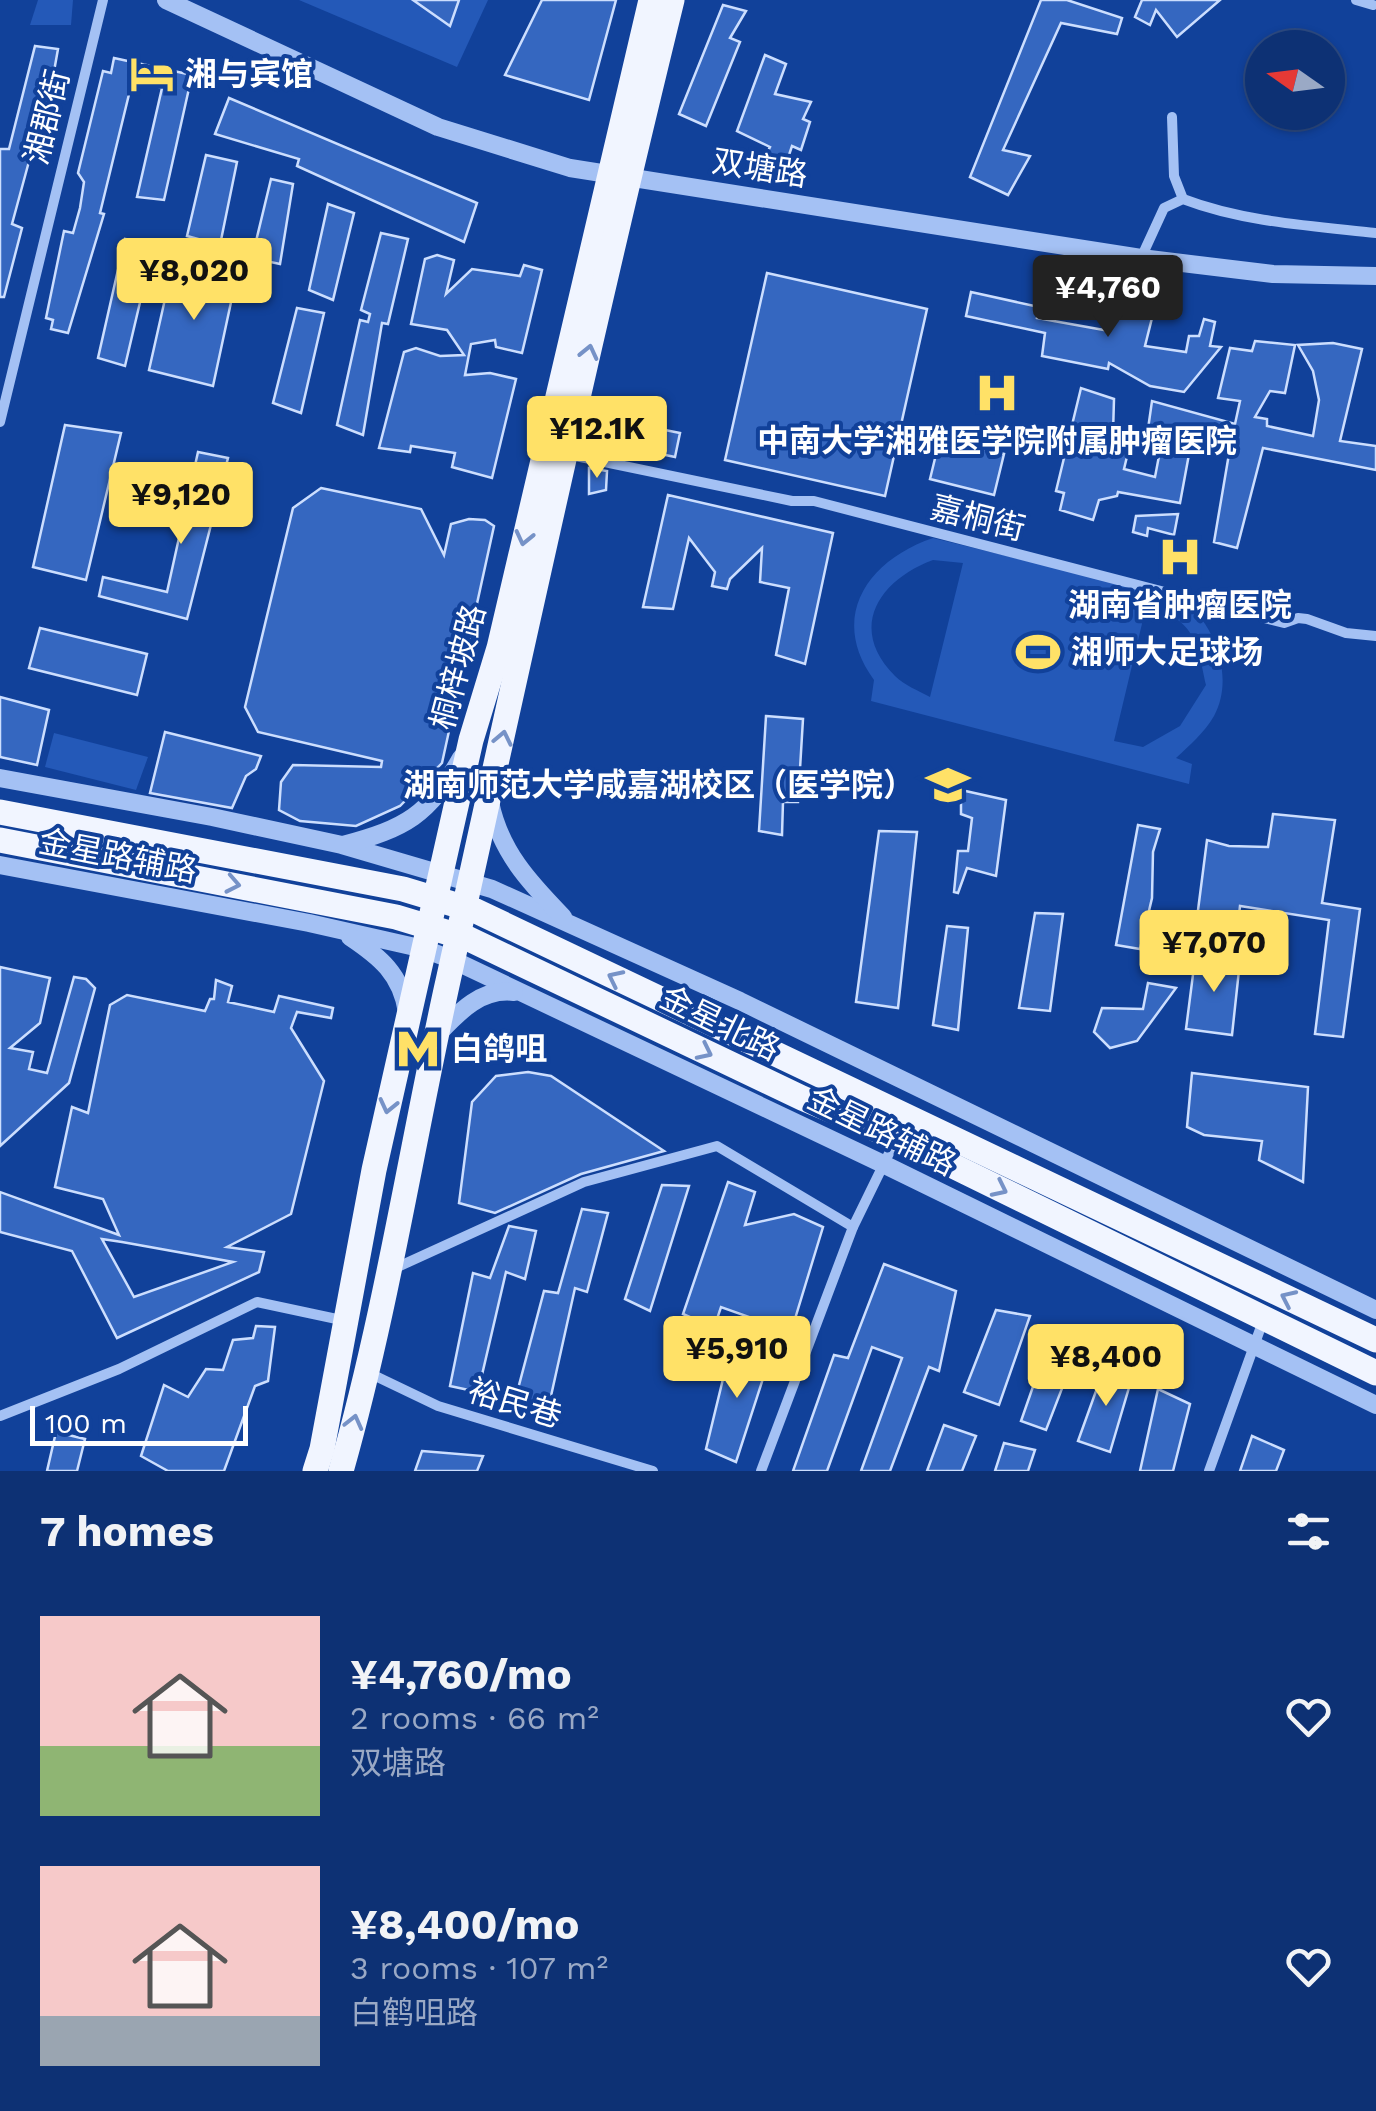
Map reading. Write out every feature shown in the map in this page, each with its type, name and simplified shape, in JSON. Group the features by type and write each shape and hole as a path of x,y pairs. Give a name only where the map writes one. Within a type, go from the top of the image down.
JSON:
{"main road":[{"name":"桐梓坡路","path":"340,1471 390,1270 436,1036 565,454 651,0"},
{"name":"桐梓坡路","path":"314,1471 322,1449 374,1170 471,740 499,648 620,175 672,0"},
{"name":"金星北路","path":"0,812 322,872 439,884 466,907 1376,1340"},
{"name":"金星北路","path":"0,840 292,895 456,947 896,1138 1376,1373"}],"street":[{"name":"湘郡街","path":"0,422 103,0"},
{"name":"双塘路","path":"166,0 438,127 570,168 1141,258 1273,274 1376,276"},
{"path":"1356,0 1372,5"},
{"path":"1172,117 1174,176 1183,199"},
{"path":"1141,258 1164,208 1183,199 1207,208 1282,222 1376,233"},
{"name":"嘉桐街","path":"565,454 792,500 831,504 1272,620 1307,619 1346,633 1376,636"},
{"path":"342,846 409,823 444,787 471,740"},
{"name":"金星路辅路","path":"0,778 212,817 342,846 439,884 472,881 758,1010 1376,1310"},
{"path":"490,800 502,845 534,887 570,924"},
{"name":"金星路辅路","path":"0,865 342,931 426,938"},
{"path":"342,931 376,954 396,974 408,1017"},
{"name":"金星路辅路","path":"456,947 522,992 1376,1405"},
{"path":"436,1036 460,1010 484,996 502,990 522,992"},
{"path":"761,1471 853,1227 896,1138"},
{"path":"390,1270 584,1182 718,1146 853,1227"},
{"path":"0,1416 119,1368 257,1302 347,1322"},
{"path":"1209,1471 1264,1318"},
{"name":"裕民巷","path":"366,1372 438,1406 652,1471"}],"shaded area":[{"path":"38,0 73,0 71,25 30,25"},
{"path":"299,0 488,0 457,67"},
{"path":"933,538 1183,599 1212,637 1223,685 1214,716 1176,758 1192,764 1189,784 871,701 874,680 861,657 855,613 874,576 910,548","holes":["933,560 963,563 930,697 899,679 881,658 873,640 872,623 885,593 898,580","1146,607 1174,618 1191,634 1206,685 1180,726 1143,747 1114,741"]},
{"path":"54,733 148,757 136,790 45,767"}],"building":[{"path":"413,0 459,0 450,26"},
{"path":"542,0 616,0 589,100 505,75"},
{"path":"1041,0 1067,0 1122,18 1117,34 1061,23 1003,150 1030,156 1008,195 970,177"},
{"path":"1142,0 1220,0 1177,37 1156,10 1150,25 1135,17"},
{"path":"723,5 746,11 730,38 740,42 706,126 679,114"},
{"path":"35,46 58,49 39,155 31,154 12,224 22,228 4,297 0,297 0,149 9,149"},
{"path":"765,55 786,64 775,94 811,102 803,119 810,122 801,150 792,146 786,164 766,155 770,147 737,131"},
{"path":"114,58 192,75 164,200 137,197 162,88 133,78 100,213 104,214 68,333 51,329 53,320 46,318 64,231 73,233 80,208 84,182 78,173 103,71 111,73"},
{"path":"229,98 477,203 464,242 297,166 299,159 215,134"},
{"path":"206,155 237,162 220,245 187,236"},
{"path":"271,179 293,184 280,264 252,258"},
{"path":"328,204 354,213 333,300 309,290"},
{"path":"381,233 408,239 388,324 382,323 363,435 337,425 360,320 368,322 370,314 361,310"},
{"path":"125,239 154,243 125,366 98,358"},
{"path":"437,255 454,260 446,294 472,269 520,276 524,265 542,270 522,353 496,347 495,340 471,344 465,375 490,373 516,379 492,478 452,467 455,453 411,446 410,452 379,448 404,352 416,348 440,356 464,355 447,330 411,324 425,259"},
{"path":"208,262 239,265 213,386 149,370 172,268 206,271"},
{"path":"767,273 927,309 885,496 725,460"},
{"path":"971,292 1039,307 1037,318 1104,330 1112,292 1129,299 1156,302 1145,346 1186,352 1189,336 1199,336 1204,319 1215,322 1210,346 1221,347 1184,392 1150,386 1109,363 1108,369 1042,356 1045,333 966,316"},
{"path":"297,308 324,313 301,413 273,403"},
{"path":"1255,341 1295,345 1285,393 1270,391 1255,417 1267,419 1267,426 1313,436 1319,400 1313,371 1298,345 1333,343 1362,349 1340,441 1376,446 1376,470 1263,448 1237,548 1214,542 1231,442 1212,452 1192,438 1180,503 1118,492 1117,496 1099,500 1093,520 1060,510 1064,493 1056,491 1081,388 1114,399 1113,434 1131,440 1124,469 1155,477 1163,435 1148,429 1152,401 1235,424 1240,401 1218,398 1230,348 1252,351"},
{"path":"637,399 660,404 655,428 680,433 675,457 627,447"},
{"path":"65,425 121,433 86,580 33,567"},
{"path":"940,438 1004,454 994,495 930,479"},
{"path":"198,452 228,458 187,619 99,596 103,577 167,592"},
{"path":"589,468 607,471 606,490 589,494"},
{"path":"321,488 421,509 444,555 451,524 469,519 485,520 494,526 442,763 400,806 356,826 300,821 279,810 281,782 293,765 381,767 382,761 258,732 245,707 293,508"},
{"path":"668,495 833,533 805,664 776,655 789,588 760,582 762,548 730,579 727,589 712,586 715,572 689,538 673,609 643,607"},
{"path":"1178,514 1174,535 1148,528 1147,536 1133,532 1136,516"},
{"path":"40,628 147,654 137,695 29,668"},
{"path":"0,697 49,710 37,765 0,757"},
{"path":"766,716 803,719 798,802 783,802 782,835 759,831"},
{"path":"165,732 261,756 256,769 246,776 232,808 150,793"},
{"path":"961,790 1006,800 996,876 967,868 958,893 954,892 958,851 968,851 972,818 961,814"},
{"path":"1273,814 1335,820 1322,903 1360,909 1343,1037 1315,1034 1329,920 1240,906 1238,924 1197,918 1207,840 1229,846 1268,847"},
{"path":"1138,825 1160,829 1153,852 1152,898 1140,949 1116,945"},
{"path":"879,831 917,832 898,1008 856,1002"},
{"path":"1035,913 1063,914 1050,1011 1019,1008"},
{"path":"947,926 968,928 958,1030 933,1025"},
{"path":"1195,959 1240,961 1232,1035 1186,1029"},
{"path":"0,967 50,978 40,1023 10,1048 33,1052 29,1069 47,1073 74,977 86,979 95,988 69,1083 0,1146"},
{"path":"216,980 232,986 228,1002 274,1012 279,996 333,1008 331,1018 297,1012 291,1028 324,1081 291,1214 227,1247 264,1252 259,1272 117,1338 72,1251 0,1232 0,1192 119,1235 103,1199 55,1187 72,1107 88,1113 110,1005 127,995 205,1011 210,999 214,999","holes":["102,1239 233,1262 134,1297"]},
{"path":"1148,983 1176,988 1137,1041 1110,1048 1094,1032 1102,1008 1143,1009"},
{"path":"528,1072 551,1076 664,1151 581,1174 495,1213 459,1203 472,1102 496,1076"},
{"path":"1192,1073 1308,1087 1303,1182 1259,1160 1262,1141 1204,1135 1187,1127"},
{"path":"728,1182 755,1192 745,1225 794,1214 823,1227 791,1332 721,1307 714,1328 683,1314"},
{"path":"662,1185 689,1186 650,1311 625,1299"},
{"path":"582,1209 608,1213 587,1292 575,1288 547,1414 514,1404 544,1291 558,1293"},
{"path":"509,1226 536,1231 525,1279 506,1272 478,1392 450,1386 473,1273 490,1278"},
{"path":"884,1264 956,1291 939,1371 929,1367 890,1471 861,1471 902,1358 872,1347 827,1471 793,1471 834,1355 848,1358"},
{"path":"996,1310 1030,1316 999,1405 964,1392"},
{"path":"256,1326 275,1327 268,1381 255,1386 224,1471 168,1471 141,1456 164,1385 188,1397 206,1369 223,1370 233,1340 253,1338"},
{"path":"1051,1335 1078,1347 1046,1430 1021,1421"},
{"path":"732,1342 770,1357 736,1462 706,1449"},
{"path":"1105,1366 1133,1374 1110,1452 1078,1441"},
{"path":"1158,1389 1190,1404 1173,1471 1140,1471"},
{"path":"944,1425 976,1436 962,1471 927,1471"},
{"path":"56,1432 85,1439 77,1471 47,1471"},
{"path":"1252,1436 1284,1450 1276,1471 1240,1471"},
{"path":"1004,1443 1035,1450 1028,1471 995,1471"},
{"path":"422,1451 483,1456 477,1471 415,1471"}],"place":[{"name":"湘与宾馆","path":"152,74"},
{"name":"中南大学湘雅医学院附属肿瘤医院","path":"997,393"},
{"name":"湖南省肿瘤医院","path":"1180,557"},
{"name":"湘师大足球场","path":"1038,652"},
{"name":"湖南师范大学咸嘉湖校区（医学院）","path":"948,785"},
{"name":"白鸽咀","path":"418,1049"}]}
